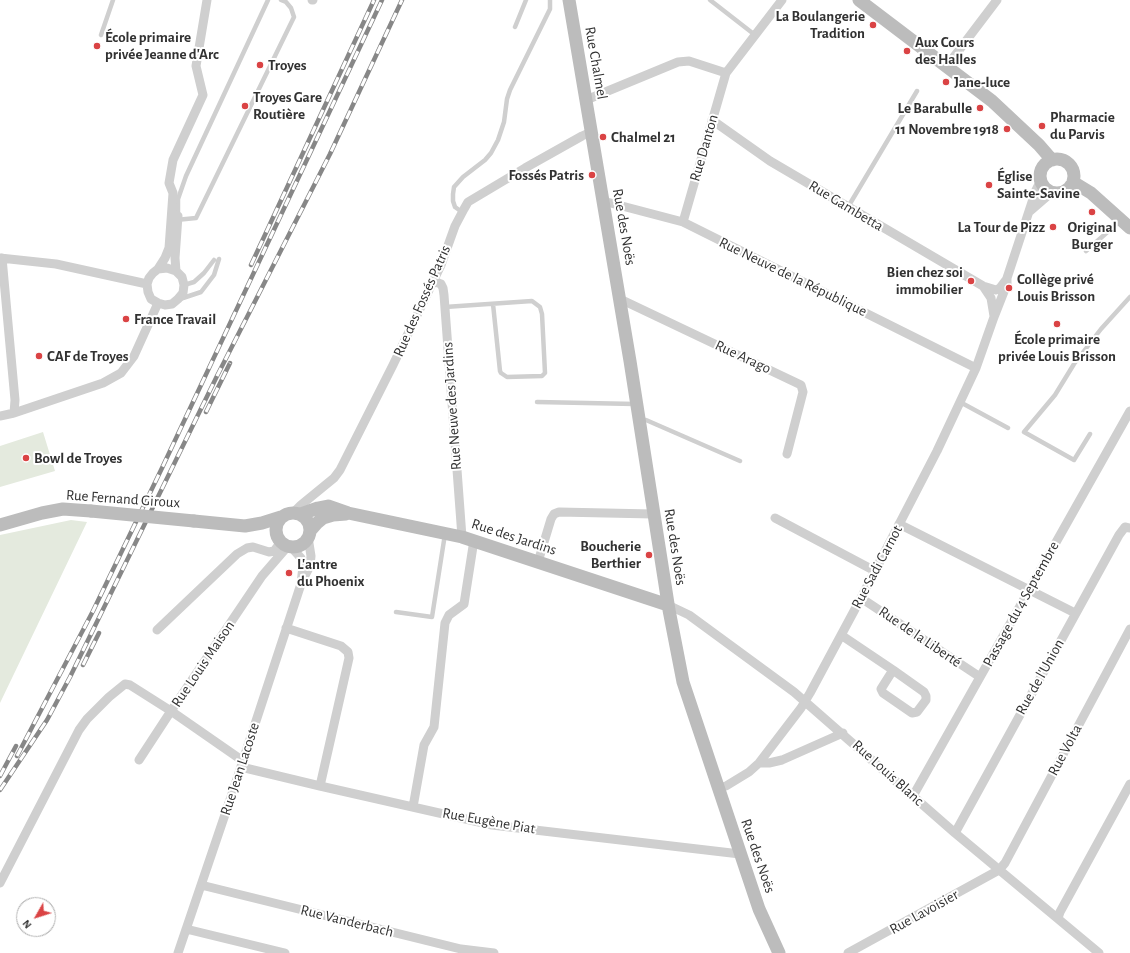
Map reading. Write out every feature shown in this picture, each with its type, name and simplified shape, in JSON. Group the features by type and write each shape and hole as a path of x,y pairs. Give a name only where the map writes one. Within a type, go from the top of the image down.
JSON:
{"street":[{"path":"176,271 173,193 169,182 172,160 203,95 196,66 207,0"},
{"name":"Rue Chalmel","path":"569,0 591,132"},
{"path":"586,100 678,62 689,61 726,73 782,0"},
{"path":"859,0 992,101 1039,145 1052,160"},
{"path":"946,66 998,0"},
{"name":"Rue Danton","path":"683,222 726,73"},
{"name":"Rue Gambetta","path":"712,120 770,161 983,286"},
{"name":"Rue des Fossés Patris","path":"298,513 301,505 334,478 340,470 393,365 433,280 462,212 468,202 591,132"},
{"name":"Rue des Noës","path":"591,132 604,201 668,605 683,682 759,909 779,953"},
{"path":"1052,160 1064,161 1070,165 1074,174 1073,182 1066,191 1062,193 1052,192 1045,188 1041,180 1042,170 1047,163 1052,160"},
{"name":"Rue Sadi Carnot","path":"718,788 726,786 749,772 759,763 806,701 861,598 976,368 1007,284 1036,190 1041,180"},
{"path":"1073,182 1091,193 1126,221"},
{"path":"1029,212 1052,192"},
{"name":"Rue Neuve de la République","path":"604,201 683,222 976,368"},
{"path":"158,269 167,268 176,271 182,277 184,285 183,293 178,300 172,304 165,305 158,303 148,292 147,284 149,278 158,269 165,258 169,248 175,219"},
{"path":"14,413 15,400 1,258 56,264 147,284"},
{"path":"983,286 996,290 1000,288 1008,278"},
{"name":"Rue Neuve des Jardins","path":"413,807 424,745 434,728 445,623 449,615 464,604 468,538 443,288 440,284 433,280"},
{"name":"Rue Sadi Carnot","path":"983,286 991,298 994,317"},
{"name":"Rue Arago","path":"620,300 801,385 803,392 787,454"},
{"path":"0,416 14,413 103,382 121,373 134,356 158,303"},
{"name":"Passage du 4 Septembre","path":"913,796 1130,411"},
{"name":"Rue des Jardins","path":"298,513 328,506 348,513 468,538 668,605"},
{"name":"Rue Fernand Giroux","path":"0,525 42,513 63,509 245,526 266,531 284,543"},
{"path":"538,562 551,519 554,514 559,512 653,514"},
{"path":"157,630 237,554 247,548 253,547 269,552 274,551 284,543 301,545 309,534 308,521 298,513 286,514 281,518 276,527 284,543"},
{"name":"Rue des Jardins","path":"309,534 317,523 323,518 348,513"},
{"name":"Rue Fernand Giroux","path":"245,526 281,518"},
{"path":"775,518 875,571"},
{"path":"899,524 1075,613"},
{"name":"Rue de l'Union","path":"955,833 1119,535 1125,527 1130,528"},
{"name":"Rue Jean Lacoste","path":"178,953 301,584 310,566 311,556 309,534"},
{"name":"Rue Jean Lacoste","path":"284,543 301,558 303,566 301,584"},
{"name":"Rue Louis Maison","path":"242,764 171,711 284,543"},
{"name":"Rue de la Liberté","path":"861,598 980,677"},
{"name":"Rue Louis Blanc","path":"668,605 689,615 748,656 806,701 955,833 1058,918 1094,951"},
{"path":"286,628 341,646 348,652 349,658 320,786"},
{"name":"Rue Volta","path":"999,870 1005,863 1130,629"},
{"path":"841,635 893,670 924,692 926,700 917,712 912,713 883,693 881,689 893,670"},
{"path":"0,883 79,730 87,719 109,697 125,684 171,711 139,760"},
{"path":"759,763 769,763 782,760 843,733"},
{"name":"Rue Eugène Piat","path":"242,764 320,786 492,825 740,854"},
{"path":"1058,918 1130,784"},
{"name":"Rue Lavoisier","path":"848,953 999,870"},
{"name":"Rue Vanderbach","path":"201,885 461,951 494,953"},
{"path":"186,929 285,953"}],"lane":[{"path":"101,35 113,0"},
{"path":"268,0 186,176 178,199 175,219 196,218 294,17 291,8 281,0"},
{"path":"515,27 526,0"},
{"path":"462,212 455,207 453,201 452,194 454,187 463,177 485,160 491,153 498,140 504,122 510,90 550,9 550,0"},
{"path":"710,0 755,35"},
{"path":"848,207 917,91"},
{"path":"1086,251 1126,221"},
{"path":"178,300 202,292 214,275 217,260 194,282 184,285"},
{"path":"1090,434 1074,460 1024,432 1055,395 1074,364 1096,335 1130,297"},
{"path":"445,307 532,301 540,307 542,314 545,372 542,376 506,377 501,373 493,304"},
{"path":"537,402 637,404"},
{"path":"960,402 1008,428"},
{"path":"639,420 646,420 740,461"},
{"path":"396,612 432,617 445,533"}],"shaded area":[{"name":"Bowl de Troyes","path":"43,432 55,471 0,487 0,446"},
{"path":"71,520 87,522 0,703 0,535"}],"railway":[{"path":"251,265 374,0"},
{"path":"17,756 93,611 162,468 382,0"},
{"path":"0,790 47,720 70,677 217,376 330,154 402,0"},
{"path":"206,412 230,363"},
{"path":"83,665 99,633"},
{"path":"0,776 16,746"}],"place":[{"name":"La Boulangerie Tradition","path":"873,25"},
{"name":"École primaire privée Jeanne d'Arc","path":"97,46"},
{"name":"Aux Cours des Halles","path":"907,51"},
{"name":"Troyes","path":"260,65"},
{"name":"Jane-luce","path":"946,82"},
{"name":"Troyes Gare Routière","path":"245,106"},
{"name":"Le Barabulle","path":"980,108"},
{"name":"Pharmacie du Parvis","path":"1042,126"},
{"name":"11 Novembre 1918","path":"1007,129"},
{"name":"Chalmel 21","path":"603,137"},
{"name":"Fossés Patris","path":"592,175"},
{"name":"Église Sainte-Savine","path":"989,185"},
{"name":"Original Burger","path":"1092,212"},
{"name":"La Tour de Pizz","path":"1053,227"},
{"name":"Bien chez soi immobilier","path":"971,281"},
{"name":"Collège privé Louis Brisson","path":"1009,288"},
{"name":"France Travail","path":"126,319"},
{"name":"École primaire privée Louis Brisson","path":"1057,324"},
{"name":"CAF de Troyes","path":"39,356"},
{"name":"Bowl de Troyes","path":"26,458"},
{"name":"Boucherie Berthier","path":"649,555"},
{"name":"L'antre du Phoenix","path":"289,573"}]}
